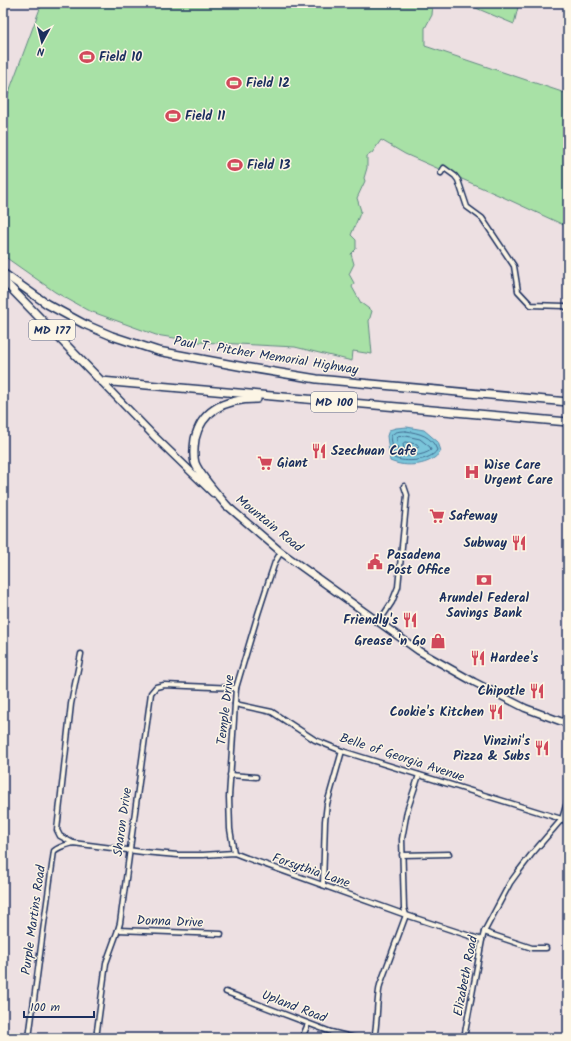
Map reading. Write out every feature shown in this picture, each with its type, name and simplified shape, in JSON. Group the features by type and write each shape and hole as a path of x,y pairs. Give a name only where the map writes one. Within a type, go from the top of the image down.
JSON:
{"main road":[{"name":"Paul T. Pitcher Memorial Highway","path":"3,273 47,304 72,318 112,336 158,351 317,379 568,402"},
{"name":"Mountain Road","path":"5,285 195,476 227,506 281,552 419,651 474,682 526,708 568,724"},
{"name":"MD 100","path":"101,381 568,422"},
{"path":"227,506 200,472 195,463 194,449 196,434 206,417 224,404 235,400 316,400"}],"street":[{"path":"441,173 444,168 458,180 467,207 482,218 514,266 518,291 531,305 564,306 568,308"},
{"path":"379,622 392,602 398,587 408,495 404,486"},
{"name":"Temple Drive","path":"234,853 229,814 236,688 269,580 275,562 281,552"},
{"path":"81,654 71,704 57,830 60,836 73,843 130,851"},
{"name":"Sharon Drive","path":"96,1038 106,963 118,930 151,693 156,687 164,685 236,688"},
{"name":"Belle of Georgia Avenue","path":"235,704 272,712 315,740 342,751 568,821"},
{"path":"323,885 325,820 327,804 342,751"},
{"path":"230,775 256,777"},
{"path":"374,1038 377,1027 378,995 380,985 406,915 404,908 402,839 405,820 419,775"},
{"name":"Elizabeth Road","path":"464,1038 484,932 510,883 531,855 562,819 568,799"},
{"name":"Purple Martins Road","path":"30,1038 54,851 59,847 73,843"},
{"name":"Forsythia Lane","path":"130,851 203,855 234,853 406,915 482,940"},
{"path":"402,855 449,854"},
{"name":"Donna Drive","path":"118,930 221,934"},
{"path":"484,932 532,948 546,948"},
{"name":"Upland Road","path":"226,992 308,1024 355,1038"},
{"path":"302,1038 308,1024"}],"green space":[{"path":"42,3 433,3 432,15 425,28 425,46 568,94 568,227 405,154 381,140 372,153 367,156 367,168 364,178 365,181 357,198 361,211 351,235 356,240 356,249 351,254 354,264 349,274 354,283 352,287 361,303 372,311 369,321 372,354 353,351 352,361 295,347 199,342 156,335 87,310 55,292 3,254 3,108"},
{"path":"464,3 519,3 514,24"}],"water":[{"path":"407,427 424,430 438,442 441,451 437,456 425,463 411,465 390,461 387,436 389,430"}],"place":[{"name":"Field 10","path":"87,57"},
{"name":"Field 12","path":"234,83"},
{"name":"Field 11","path":"173,116"},
{"name":"Field 13","path":"235,165"},
{"name":"Szechuan Cafe","path":"319,451"},
{"name":"Giant","path":"265,463"},
{"name":"Wise Care Urgent Care","path":"472,472"},
{"name":"Safeway","path":"437,516"},
{"name":"Subway","path":"519,543"},
{"name":"Pasadena Post Office","path":"375,562"},
{"name":"Arundel Federal Savings Bank","path":"484,580"},
{"name":"Friendly's","path":"410,620"},
{"name":"Grease 'n Go","path":"438,641"},
{"name":"Hardee's","path":"478,658"},
{"name":"Chipotle","path":"537,691"},
{"name":"Cookie's Kitchen","path":"496,712"},
{"name":"Vinzini's Pizza & Subs","path":"542,748"}]}
